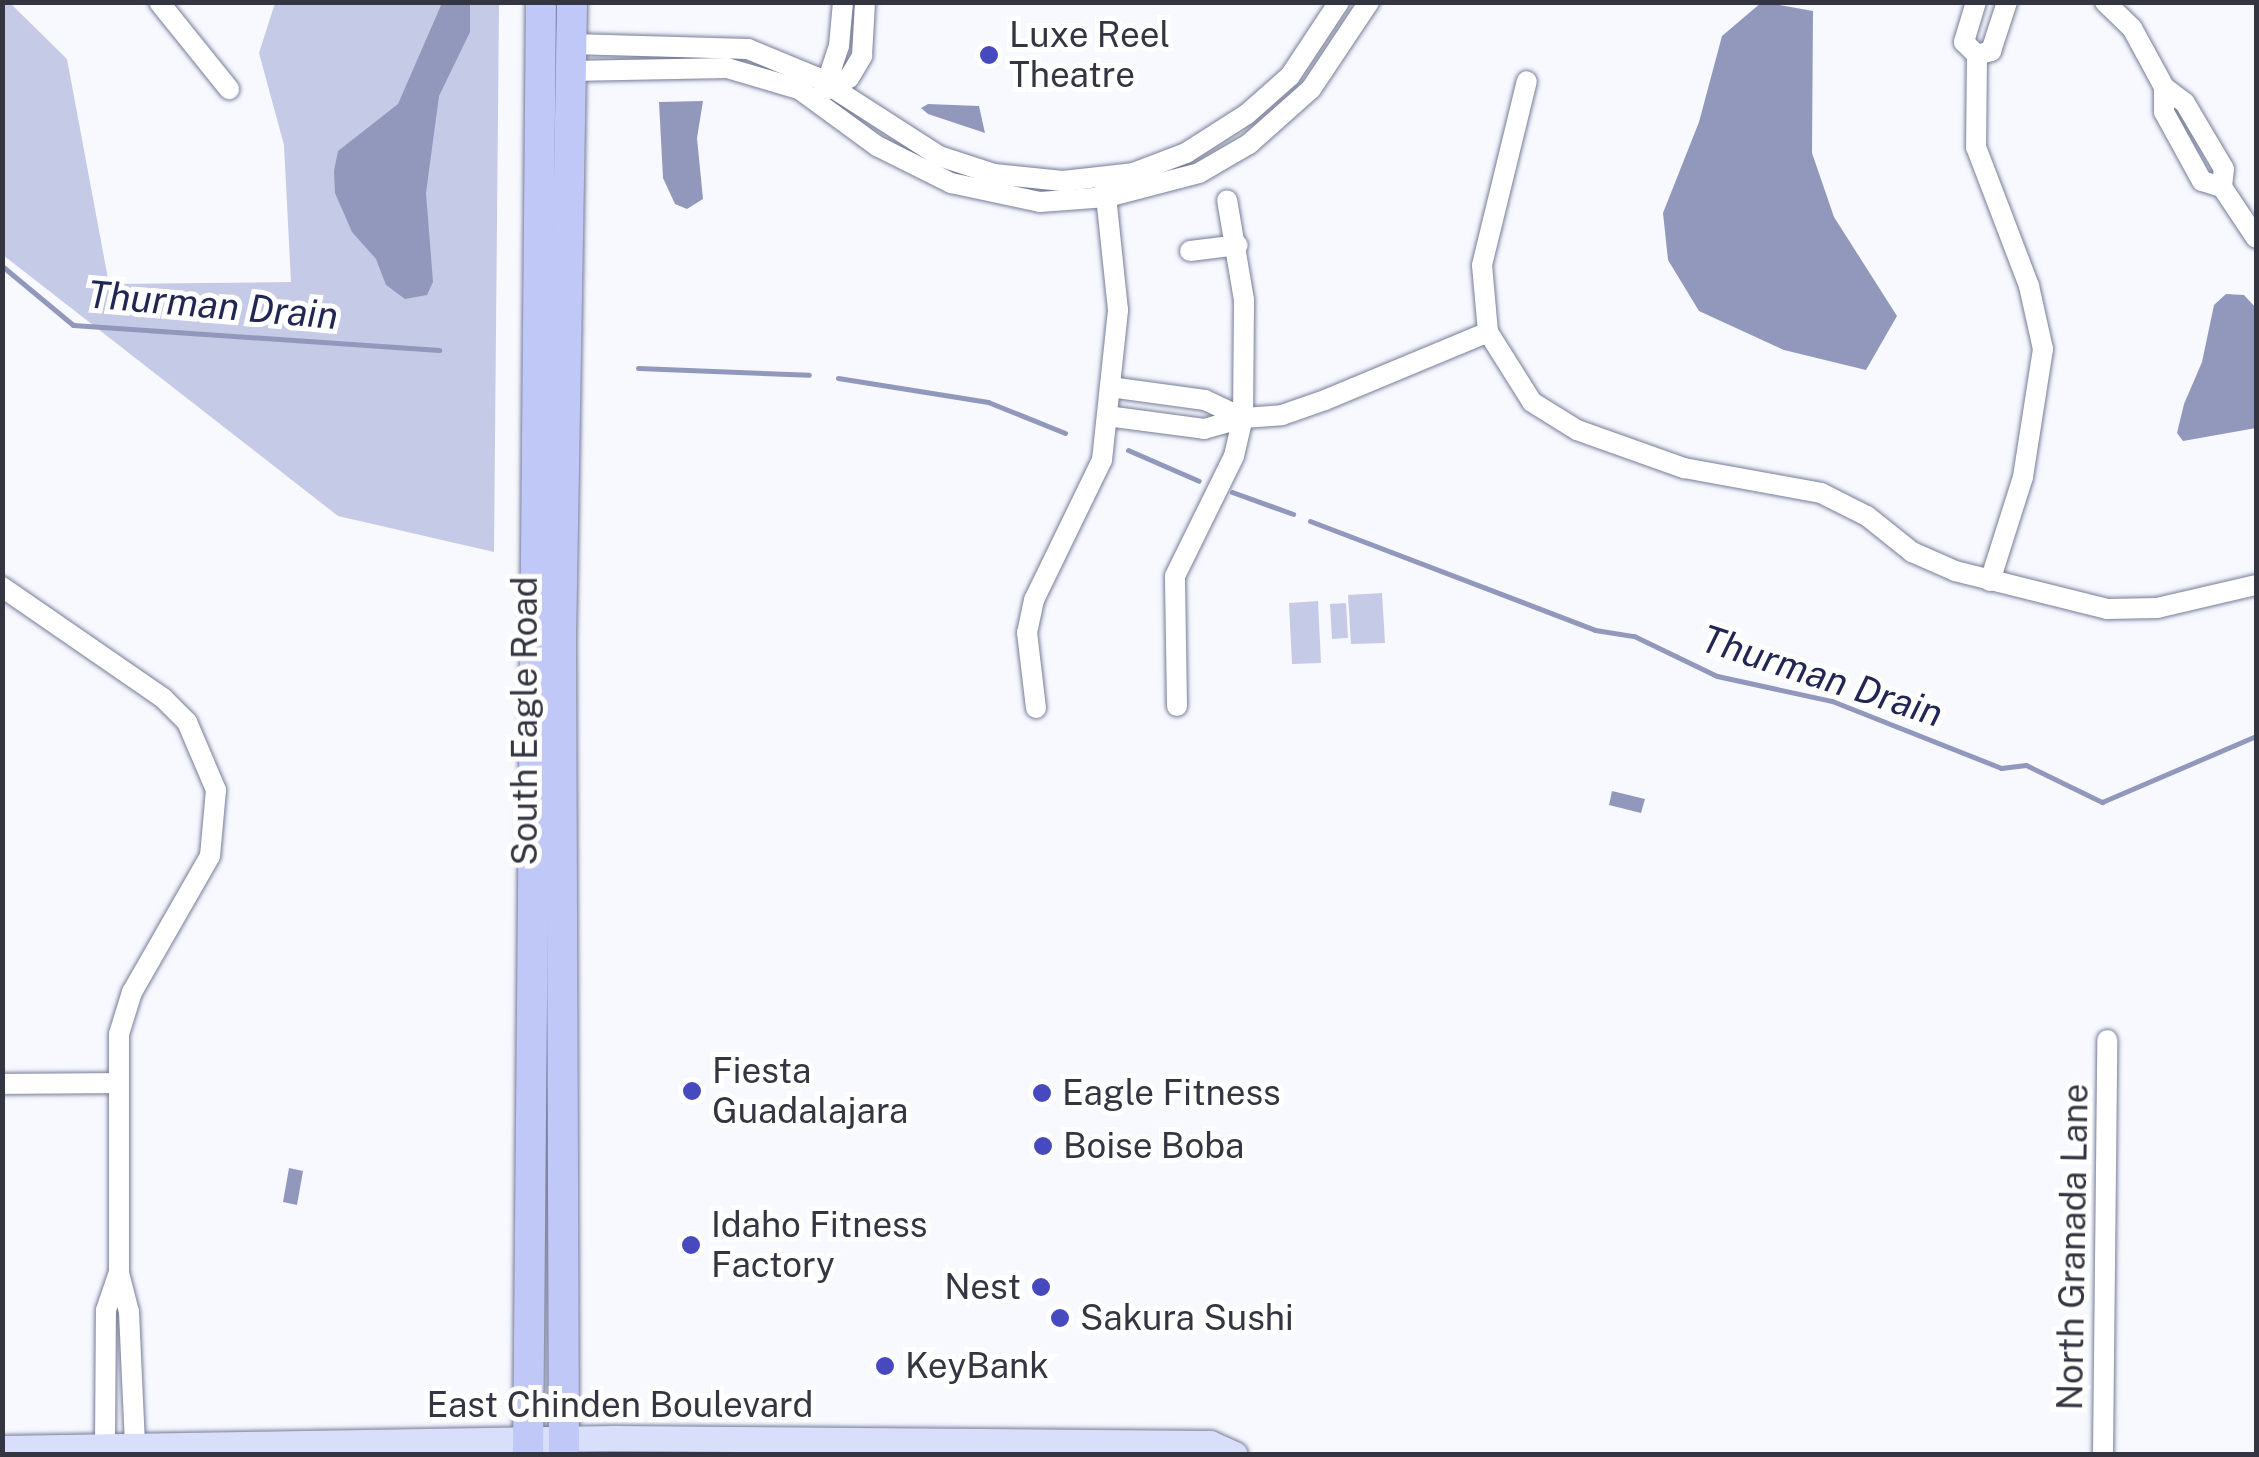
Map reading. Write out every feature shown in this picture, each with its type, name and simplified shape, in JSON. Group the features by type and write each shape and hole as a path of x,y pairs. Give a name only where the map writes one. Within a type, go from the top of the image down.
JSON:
{"highway":[{"name":"South Eagle Road","path":"564,1447 562,661 572,2"},
{"name":"South Eagle Road","path":"529,1447 540,14"},
{"path":"540,14 553,50 551,302 567,326"},
{"path":"535,350 546,357 554,380 551,605 553,647 562,661"}],"main road":[{"name":"East Chinden Boulevard","path":"2,1448 134,1442 1131,1448 1210,1443 1236,1454"}],"street":[{"path":"159,2 229,89"},
{"path":"822,94 842,2"},
{"path":"822,94 849,78 862,56 865,2"},
{"path":"571,58 727,68 822,94 939,156 994,174 1062,181 1133,172 1186,153 1247,114 1290,76 1338,2"},
{"path":"822,94 877,146 951,183 1040,202 1107,197 1198,172 1250,144 1311,89 1370,2"},
{"path":"1976,2 1964,42 1976,55 1976,147 2029,286 2044,349 2023,477 1990,580"},
{"path":"1976,55 1991,51 2007,2"},
{"path":"2105,2 2132,28 2164,87 2186,103 2224,168 2222,187 2256,238"},
{"path":"1528,81 1482,265 1488,332 1532,402 1577,430 1684,468 1821,494 1866,516 1912,552 1990,580 2106,610 2157,608 2256,585"},
{"path":"1036,708 1027,633 1034,600 1093,486 1107,416 1118,272 1103,175"},
{"path":"1177,706 1175,576 1234,456 1243,418 1238,244 1228,200"},
{"path":"1190,252 1238,244"},
{"path":"1107,416 1204,429 1311,406 1488,332"},
{"path":"1110,387 1205,400 1243,418"},
{"path":"2,587 163,698 187,722 216,790 210,856 132,992 119,1034 119,1273 129,1312 134,1442"},
{"name":"North Granada Lane","path":"2103,1454 2108,1040"},
{"path":"2,1084 117,1083"},
{"path":"104,1444 106,1310 119,1273"}],"shaded area":[{"path":"1762,2 1813,11 1812,153 1834,217 1897,316 1866,370 1784,350 1699,311 1668,260 1663,213 1699,122 1722,36"},
{"path":"2,3 10,3 67,59 109,284 291,282 284,145 259,53 275,3 499,3 494,552 338,516 3,255"},
{"path":"442,3 470,3 470,32 439,96 426,193 433,282 427,295 405,299 386,285 376,259 352,232 335,193 334,171 338,151 398,104"},
{"path":"703,101 697,138 703,199 687,209 675,204 663,178 659,102"},
{"path":"928,104 979,106 985,133 928,114 921,108"},
{"path":"2226,294 2244,295 2256,308 2256,428 2183,441 2177,433 2184,404 2202,362 2214,305"},
{"path":"1382,593 1385,643 1351,644 1348,595"},
{"path":"1318,601 1321,663 1292,664 1289,603"},
{"path":"1346,603 1348,638 1332,639 1330,604"},
{"path":"1612,791 1645,799 1641,813 1609,805"},
{"path":"289,1168 303,1171 297,1205 283,1202"}],"waterway":[{"name":"Thurman Drain","path":"2,266 73,325 439,350"},
{"name":"Thurman Drain","path":"638,368 809,375"},
{"name":"Thurman Drain","path":"838,378 988,402 1065,433"},
{"name":"Thurman Drain","path":"1128,450 1199,481"},
{"name":"Thurman Drain","path":"1232,492 1293,514"},
{"name":"Thurman Drain","path":"1310,521 1595,630 1634,636 1717,676 1832,701 2001,768 2026,765 2102,802 2256,736"}],"place":[{"name":"Luxe Reel Theatre","path":"989,55"},
{"name":"Fiesta Guadalajara","path":"692,1091"},
{"name":"Eagle Fitness","path":"1042,1093"},
{"name":"Boise Boba","path":"1043,1146"},
{"name":"Idaho Fitness Factory","path":"691,1245"},
{"name":"Nest","path":"1041,1287"},
{"name":"Sakura Sushi","path":"1060,1318"},
{"name":"KeyBank","path":"885,1366"}]}
